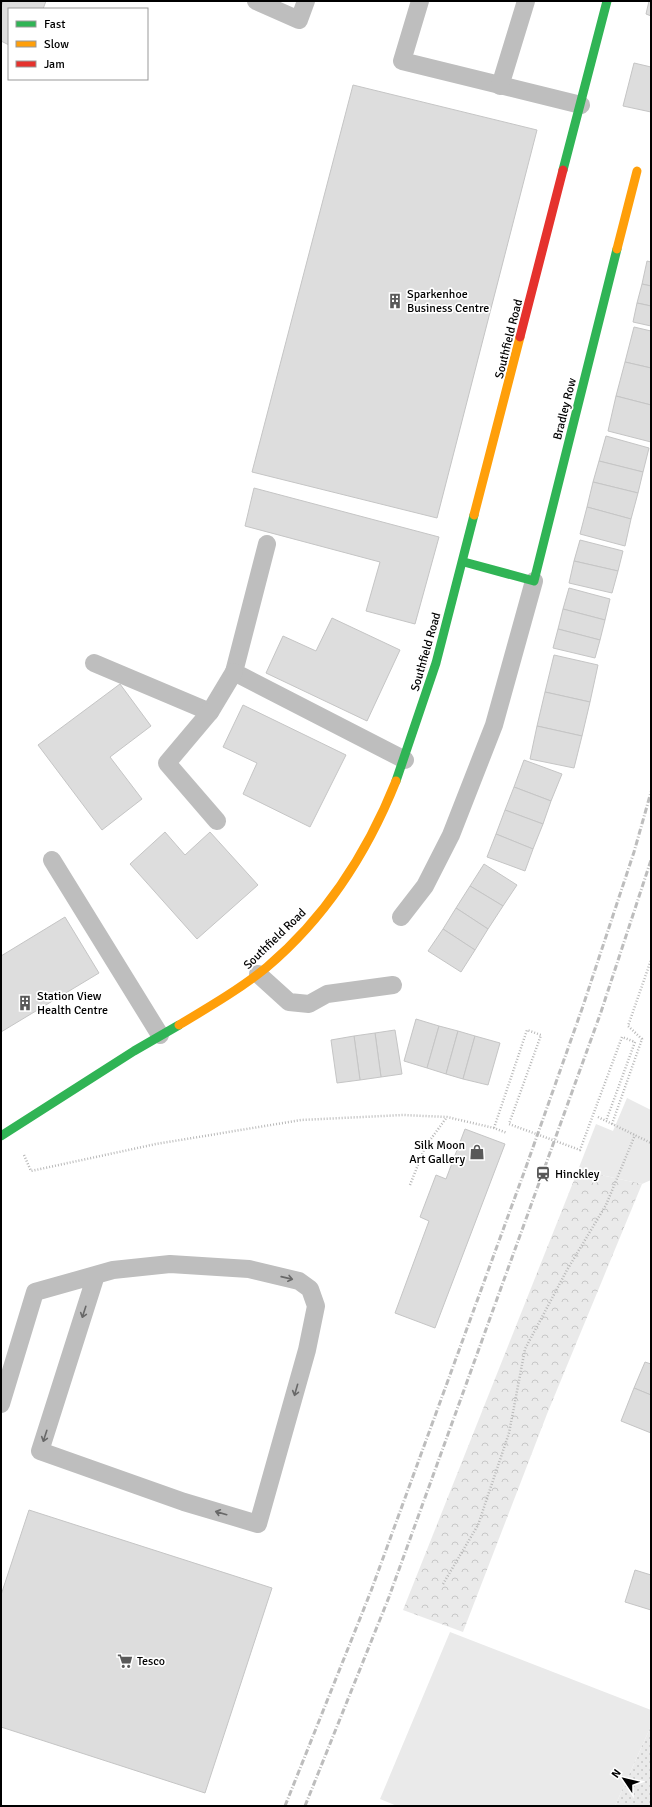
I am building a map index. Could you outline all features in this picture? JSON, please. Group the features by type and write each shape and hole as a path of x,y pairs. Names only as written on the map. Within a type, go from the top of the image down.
{"main road":[{"name":"Southfield Road","path":"1,1136 77,1086 160,1035 206,1009 258,974 303,932 348,875 376,825 405,760 436,663 464,562 608,1"},
{"name":"Bradley Row","path":"534,581 637,171"},
{"path":"464,562 534,581"}],"lane":[{"path":"256,1 299,20 306,1"},
{"path":"420,1 402,61 581,105"},
{"path":"500,86 526,1"},
{"path":"217,821 167,763 210,712 234,672 267,544"},
{"path":"401,917 425,886 451,835 494,725 534,581"},
{"path":"94,663 210,712"},
{"path":"234,672 405,760"},
{"path":"52,860 160,1035"},
{"path":"258,974 289,1002 309,1004 327,994 393,985"},
{"path":"1,1404 35,1292 113,1270 170,1264 249,1269 299,1281 310,1289 316,1306 307,1350 258,1524 184,1502 40,1452 96,1275"}],"path":[{"path":"612,1124 642,1039 628,1026 651,960"},
{"path":"494,1128 527,1030 541,1034 509,1124 580,1150 622,1037 635,1042 606,1121"},
{"path":"12,1130 31,1171 156,1144 301,1120 403,1115 447,1117 494,1128 507,1133"},
{"path":"410,1185 425,1147 447,1117"},
{"path":"598,1117 651,1143"},
{"path":"443,1584 478,1525 509,1433 525,1349 567,1270 606,1205 634,1135"}],"green space":[{"path":"627,1098 651,1110 651,1180 642,1184 578,1170 596,1124 613,1131"},
{"path":"578,1170 642,1184 547,1414 463,1632 403,1610"},
{"path":"450,1632 651,1710 651,1726 615,1806 397,1806 380,1799"},
{"path":"651,1726 651,1806 615,1806"}],"building":[{"path":"3,1 46,1 43,8 8,8 8,44 1,41 1,7"},
{"path":"649,1 651,1 651,16 646,14"},
{"path":"634,63 651,67 651,112 623,106"},
{"name":"Sparkenhoe Business Centre","path":"353,85 537,130 437,518 252,472"},
{"path":"647,261 651,262 651,286 642,284"},
{"path":"642,284 651,286 651,306 637,303"},
{"path":"637,303 651,306 651,326 633,322"},
{"path":"634,327 651,331 651,368 625,362"},
{"path":"625,362 651,368 651,405 616,396"},
{"path":"616,396 651,405 651,442 608,431"},
{"path":"606,436 649,448 643,472 599,461"},
{"path":"599,461 643,472 638,493 593,482"},
{"path":"593,482 638,493 631,519 587,507"},
{"path":"254,488 439,537 415,624 366,611 380,562 245,526"},
{"path":"587,507 631,519 625,546 580,534"},
{"path":"580,540 623,551 618,571 574,561"},
{"path":"574,561 618,571 612,593 569,583"},
{"path":"569,588 610,599 605,620 563,609"},
{"path":"563,609 605,620 600,640 558,629"},
{"path":"332,618 400,650 367,721 266,673 283,636 316,651"},
{"path":"558,629 600,640 595,658 553,648"},
{"path":"554,655 598,665 590,702 545,692"},
{"path":"120,684 151,726 110,757 142,799 102,830 38,745"},
{"path":"545,692 590,702 582,736 537,726"},
{"path":"243,705 346,755 310,827 243,794 257,763 223,747"},
{"path":"537,726 582,736 574,768 530,759"},
{"path":"524,760 562,774 551,801 514,787"},
{"path":"514,787 551,801 543,824 505,810"},
{"path":"505,810 543,824 533,849 496,834"},
{"path":"165,832 185,855 210,832 258,885 197,939 130,864"},
{"path":"496,834 533,849 525,871 487,857"},
{"path":"484,864 517,885 503,906 470,886"},
{"path":"470,886 503,906 488,929 456,908"},
{"path":"456,908 488,929 475,950 443,929"},
{"name":"Station View Health Centre","path":"65,917 99,973 1,1032 1,956"},
{"path":"443,929 475,950 461,972 428,951"},
{"path":"416,1019 439,1026 427,1068 404,1061"},
{"path":"439,1026 458,1031 446,1074 427,1068"},
{"path":"395,1030 402,1074 381,1077 375,1033"},
{"path":"458,1031 475,1036 463,1079 446,1074"},
{"path":"375,1033 381,1077 360,1080 354,1036"},
{"path":"354,1036 360,1080 337,1083 331,1040"},
{"path":"475,1036 500,1043 488,1085 463,1079"},
{"path":"465,1129 505,1144 435,1328 395,1313 429,1221 420,1217 436,1175 446,1179"},
{"path":"645,1362 651,1364 651,1395 634,1388"},
{"path":"634,1388 651,1395 651,1433 621,1421"},
{"name":"Tesco","path":"29,1510 272,1588 205,1793 1,1727 1,1595"},
{"path":"635,1570 651,1575 651,1610 625,1602"}],"railway":[{"path":"285,1806 371,1591 526,1167 583,1006 634,852 651,792"},
{"path":"305,1806 389,1597 601,1012 651,860"}],"traffic: fast":[{"path":"563,170 607,1"},
{"path":"464,562 534,581 617,249"},
{"path":"396,781 436,663 474,515"},
{"path":"1,1136 134,1051 179,1025"}],"traffic: slow":[{"path":"617,249 637,171"},
{"path":"474,515 520,337"},
{"path":"179,1025 224,998 257,975 288,948 308,927 343,882 372,833 396,781"}],"traffic: jam":[{"path":"520,337 563,170"}],"place":[{"name":"Sparkenhoe Business Centre","path":"395,301"},
{"name":"Station View Health Centre","path":"25,1003"},
{"name":"Silk Moon Art Gallery","path":"477,1152"},
{"name":"Hinckley","path":"543,1174"},
{"name":"Tesco","path":"125,1661"}]}
